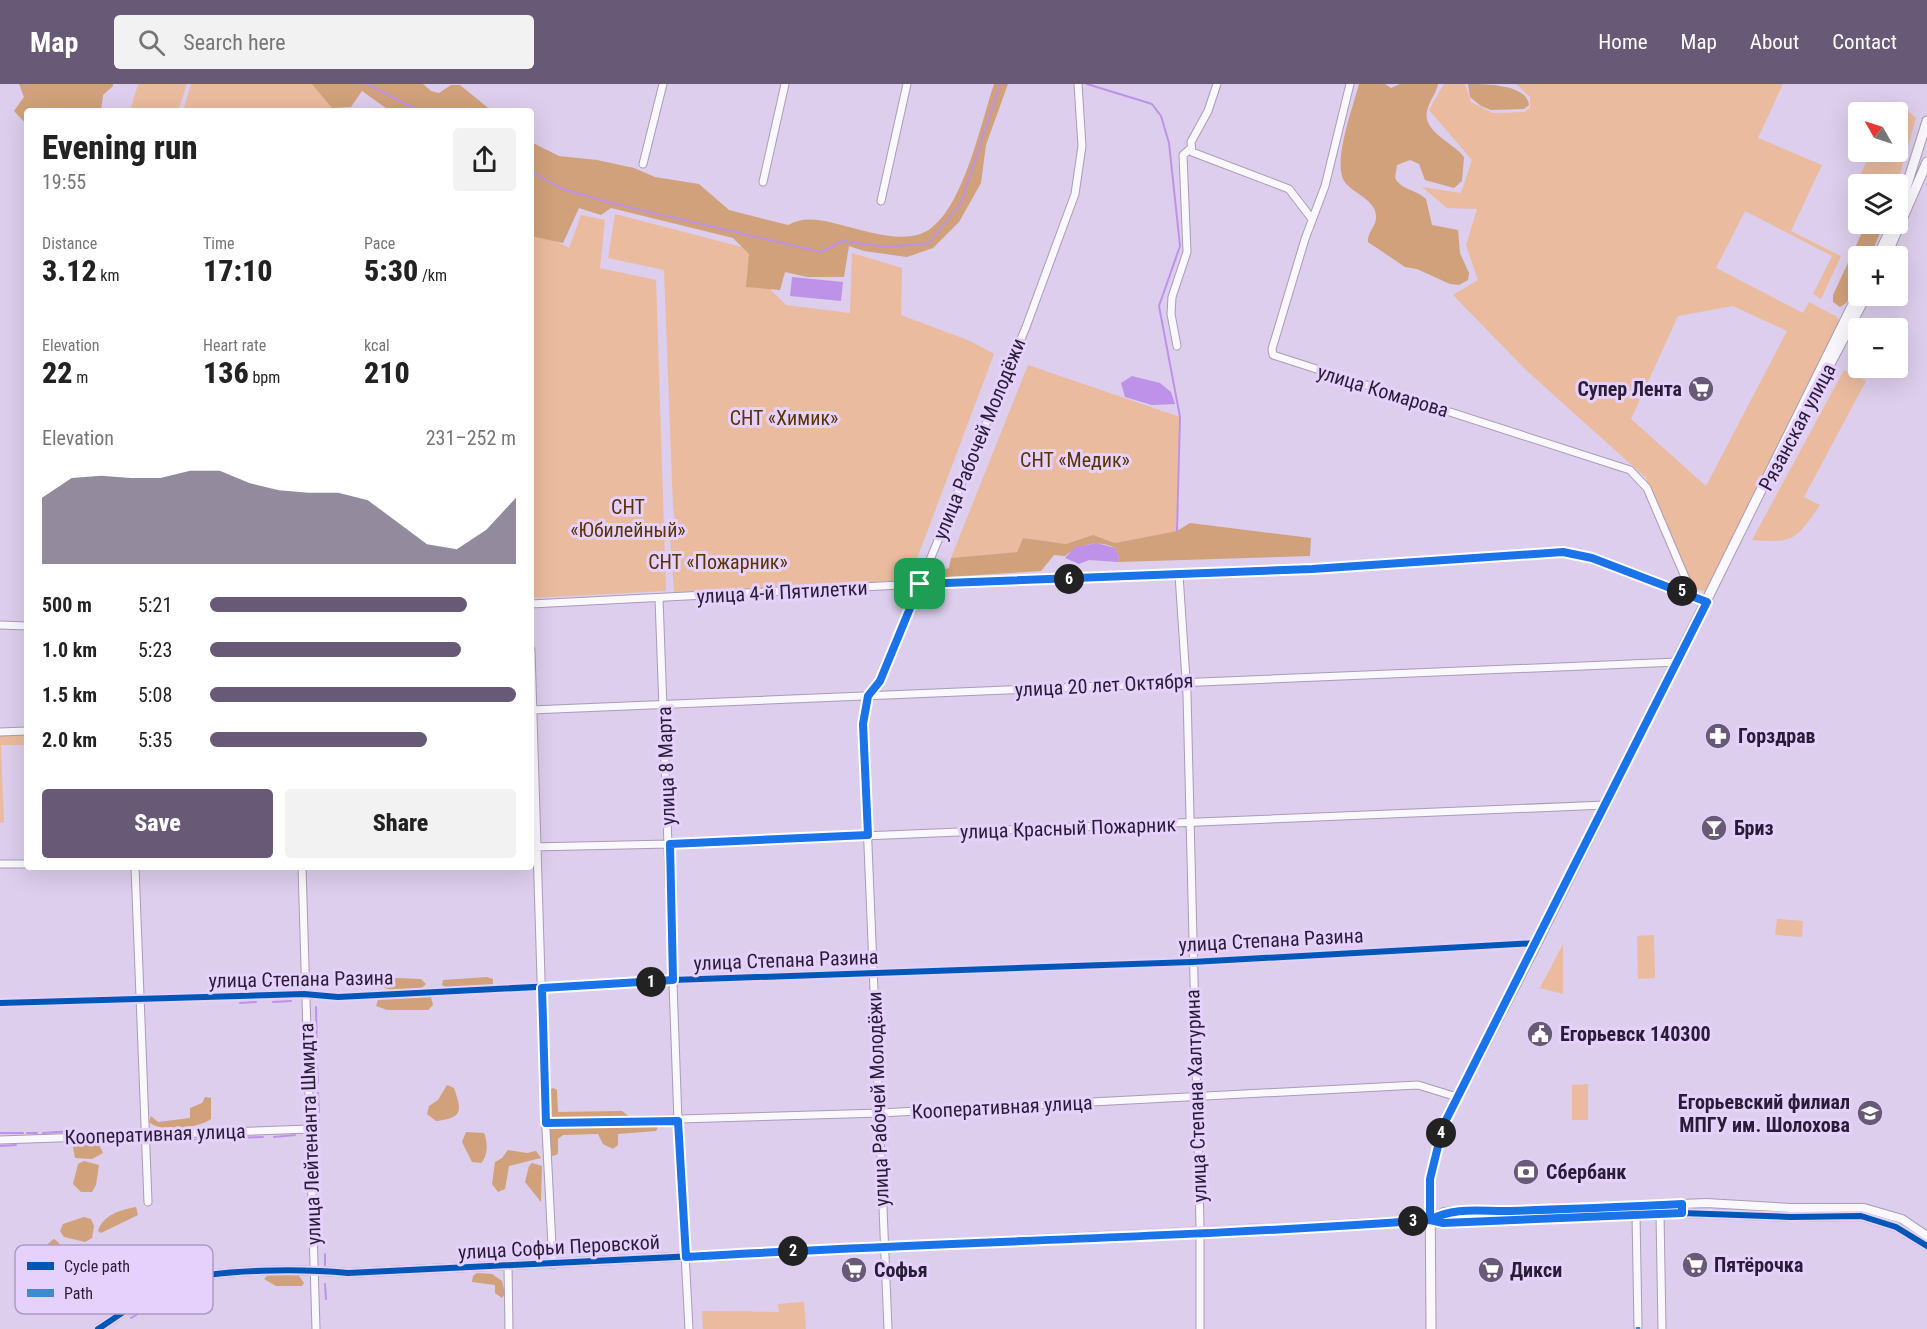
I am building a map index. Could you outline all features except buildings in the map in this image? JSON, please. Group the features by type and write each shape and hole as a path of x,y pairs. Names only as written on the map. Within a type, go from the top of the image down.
{"main road":[{"path":"1908,181 1927,121"},
{"path":"1890,246 1927,162"},
{"name":"Рязанская улица","path":"1431,1329 1430,1179 1443,1126 1537,943 1852,306"},
{"name":"Рязанская улица","path":"1728,557 1861,306"}],"street":[{"path":"643,164 663,84"},
{"path":"763,182 785,84"},
{"path":"881,201 907,84"},
{"name":"улица Рабочей Молодёжи","path":"888,1329 863,724 868,696 880,681 1026,327 1075,194 1082,146 1078,84"},
{"path":"1177,346 1171,314 1172,297 1187,252 1183,155 1190,148 1193,136 1208,111 1217,84"},
{"name":"улица Комарова","path":"1350,84 1325,186 1312,219 1272,349 1273,355 1630,470 1647,488 1688,584 1690,594"},
{"path":"1190,148 1195,155 1289,189 1312,219"},
{"name":"улица 4-й Пятилетки","path":"534,604 920,584 1430,563 1563,552 1592,558 1707,602"},
{"name":"улица Степана Халтурина","path":"1179,575 1186,681 1200,1329"},
{"name":"улица 8 Марта","path":"659,598 670,844 678,1121 689,1329"},
{"path":"0,626 24,626"},
{"name":"улица 20 лет Октября","path":"534,710 1677,662"},
{"path":"0,732 24,731"},
{"path":"534,801 553,1265"},
{"name":"улица Красный Пожарник","path":"535,847 670,844 1605,805"},
{"path":"0,864 24,864"},
{"path":"135,870 148,1202"},
{"name":"улица Лейтенанта Шмидта","path":"302,870 304,994 316,1329"},
{"name":"улица Степана Разина","path":"0,1003 304,994 338,997 673,980 1192,962 1537,943"},
{"name":"Кооперативная улица","path":"546,1123 678,1121 880,1113 1418,1085 1457,1097"},
{"name":"Кооперативная улица","path":"0,1140 310,1129"},
{"name":"улица Софьи Перовской","path":"213,1275 315,1270 348,1273 553,1265 884,1245 1199,1233 1430,1220 1443,1223 1660,1214 1682,1208 1861,1216 1896,1227 1927,1246"},
{"name":"улица Софьи Перовской","path":"1430,1220 1444,1212 1456,1211 1864,1208 1902,1219 1927,1236"},
{"path":"1636,1214 1638,1327"},
{"path":"1660,1214 1662,1329"},
{"path":"508,1266 509,1329"},
{"name":"улица Софьи Перовской","path":"98,1329 121,1314"}],"green space":[{"path":"138,84 187,84 179,108 131,108"},
{"path":"191,84 319,84 343,108 184,108"},
{"path":"1444,84 1465,84 1471,102 1493,113 1524,112 1530,108 1530,97 1516,84 1783,84 1758,138 1822,165 1791,231 1841,256 1821,299 1813,294 1832,256 1745,211 1716,268 1803,313 1809,302 1837,317 1841,325 1706,591 1694,589 1646,478 1526,370 1453,295 1478,280 1466,245 1477,209 1447,208 1422,187 1461,193 1472,160 1429,110","holes":["1733,306 1787,331 1706,486 1631,419 1678,316"]},
{"path":"1908,111 1916,118 1908,146"},
{"path":"1866,162 1903,162 1900,174 1861,174"},
{"name":"СНТ «Химик»","path":"615,214 757,251 769,288 786,305 850,313 852,253 902,268 901,315 970,341 994,354 909,580 674,592 670,536 677,535 673,507 664,270 608,258"},
{"name":"СНТ «Юбилейный»","path":"581,215 605,220 600,268 656,280 666,591 534,598 534,230 569,248"},
{"name":"СНТ «Медик»","path":"1028,365 1180,417 1177,531 1115,543 1093,535 1066,544 1023,538 1017,552 951,558"},
{"path":"1844,370 1848,372 1848,378 1860,378 1866,381 1804,497 1820,505 1806,525 1800,532 1786,539 1752,540"},
{"path":"24,735 24,745 1,745 4,822 0,823 0,736"},
{"path":"1777,919 1803,921 1802,937 1775,935"},
{"path":"1654,935 1655,978 1638,979 1637,936"},
{"path":"1563,944 1563,994 1540,988"},
{"path":"1588,1084 1588,1120 1572,1120 1572,1085"},
{"path":"804,1302 806,1329 703,1329 702,1311 779,1312 778,1304"}],"shaded area":[{"path":"19,84 113,84 103,95 101,108 24,108 24,122 14,111 24,97"},
{"path":"312,84 423,84 431,91 439,93 451,85 460,85 488,108 386,108 362,91 351,107 332,108"},
{"path":"994,84 1008,84 986,145 981,183 959,222 933,248 907,257 864,251 849,246 844,277 807,277 785,272 780,290 746,287 749,254 733,238 611,208 601,215 579,208 563,243 534,237 534,144 559,156 597,160 634,168 655,177 699,184 729,210 788,225 802,220 816,220 900,237 921,234 942,217 953,202 962,183"},
{"path":"1359,84 1385,84 1391,88 1400,84 1438,84 1428,107 1427,118 1434,131 1464,157 1462,181 1454,188 1425,180 1419,164 1410,160 1397,165 1395,178 1401,185 1426,199 1432,225 1458,230 1460,253 1469,273 1468,280 1459,285 1450,284 1417,269 1405,267 1368,242 1376,220 1375,210 1367,200 1346,184 1341,170 1345,132"},
{"path":"1468,84 1494,85 1513,89 1527,98 1529,105 1524,109 1491,110 1481,106 1470,97"},
{"path":"1861,234 1880,234 1874,246 1856,246"},
{"path":"1848,263 1848,300 1840,307 1833,302 1833,295"},
{"path":"792,277 843,282 841,301 790,296"},
{"path":"1132,376 1160,383 1171,392 1175,404 1152,405 1125,397 1121,383"},
{"path":"1190,523 1311,538 1310,556 1118,562 1119,557 1115,548 1095,543 1076,548 1065,556 1054,555 1041,571 932,578 932,573 949,568 951,558 1017,552 1023,538 1066,544 1093,535 1115,543 1177,531"},
{"path":"1097,543 1115,548 1119,557 1118,562 1089,560 1079,564 1065,558 1075,547"},
{"path":"487,977 493,979 493,985 460,990 442,985 443,980"},
{"path":"421,979 426,984 411,991 391,990 381,986 382,980"},
{"path":"405,995 431,997 433,1005 428,1010 387,1010 376,1006 378,1000"},
{"path":"447,1085 454,1088 458,1112 451,1118 436,1121 427,1114 429,1106 438,1100"},
{"path":"553,1088 557,1090 558,1112 622,1111 634,1120 658,1127 656,1131 618,1134 618,1145 613,1149 603,1144 598,1134 563,1135 558,1139 558,1154 553,1156 549,1153 547,1131 551,1121 546,1093"},
{"path":"205,1097 211,1098 211,1119 205,1122 189,1127 170,1128 149,1122 151,1116 158,1122 190,1118 190,1108 202,1103"},
{"path":"466,1132 484,1133 487,1149 481,1163 472,1162 462,1142"},
{"path":"78,1143 99,1145 103,1153 92,1159 75,1158 73,1147"},
{"path":"508,1150 527,1153 536,1151 541,1158 509,1166 505,1189 498,1192 492,1184 495,1162 502,1158"},
{"path":"84,1161 99,1165 96,1185 92,1192 81,1192 73,1184 78,1164"},
{"path":"532,1163 542,1166 541,1202 525,1182"},
{"path":"136,1207 138,1215 101,1233 98,1231 100,1225 108,1217"},
{"path":"84,1217 91,1219 94,1226 92,1238 85,1242 64,1237 60,1231 63,1224"},
{"path":"54,1239 59,1245 47,1245"},
{"path":"297,1273 304,1283 302,1286 276,1286 264,1279 269,1274"},
{"path":"477,1273 492,1274 502,1281 505,1294 502,1298 495,1293 495,1285 472,1282 473,1276"}],"waterway":[{"path":"367,84 414,108"},
{"path":"534,173 562,189 611,203 821,252 842,241 887,247 929,243 961,203 1000,84"},
{"path":"1087,84 1152,104 1161,116 1169,143 1180,246 1159,306 1180,417 1177,531"},
{"path":"273,1002 291,1001"},
{"path":"240,1003 256,1002"},
{"path":"316,1007 317,1054"},
{"path":"317,1066 318,1083"},
{"path":"318,1093 319,1112"},
{"path":"43,1133 72,1131"},
{"path":"0,1133 23,1133"},
{"path":"27,1133 37,1133"},
{"path":"274,1137 295,1135"},
{"path":"225,1138 263,1137"},
{"path":"184,1140 215,1139"},
{"path":"157,1142 175,1141"},
{"path":"0,1146 16,1145"},
{"path":"325,1254 325,1265"},
{"path":"325,1284 326,1299"},
{"path":"131,1318 138,1314"}],"cycle path":[{"path":"0,1003 304,994 338,997 673,980 1192,962 1537,943"},
{"path":"213,1274 261,1271 348,1273 1430,1220 1443,1223 1682,1213 1791,1217 1861,1216 1896,1227 1927,1246"},
{"path":"98,1329 120,1314"}],"place":[{"name":"Супер Лента","path":"1701,389"},
{"name":"Горздрав","path":"1718,736"},
{"name":"Бриз","path":"1714,828"},
{"name":"Егорьевск 140300","path":"1540,1034"},
{"name":"Егорьевский филиал МПГУ им. Шолохова","path":"1870,1113"},
{"name":"Сбербанк","path":"1526,1172"},
{"name":"Пятёрочка","path":"1695,1265"},
{"name":"Софья","path":"854,1270"},
{"name":"Дикси","path":"1491,1270"}],"route":[{"path":"920,584 880,681 868,696 863,724 868,835 670,844 673,980 542,988 546,1123 678,1121 686,1257 884,1245 1199,1233 1430,1220 1443,1223 1682,1213 1682,1204 1492,1212 1456,1211 1444,1212 1430,1220 1430,1179 1443,1126 1707,602 1592,558 1563,552 1430,563 1312,569 920,584"}],"park label":[{"name":"СНТ «Пожарник»","path":"718,562"}]}
